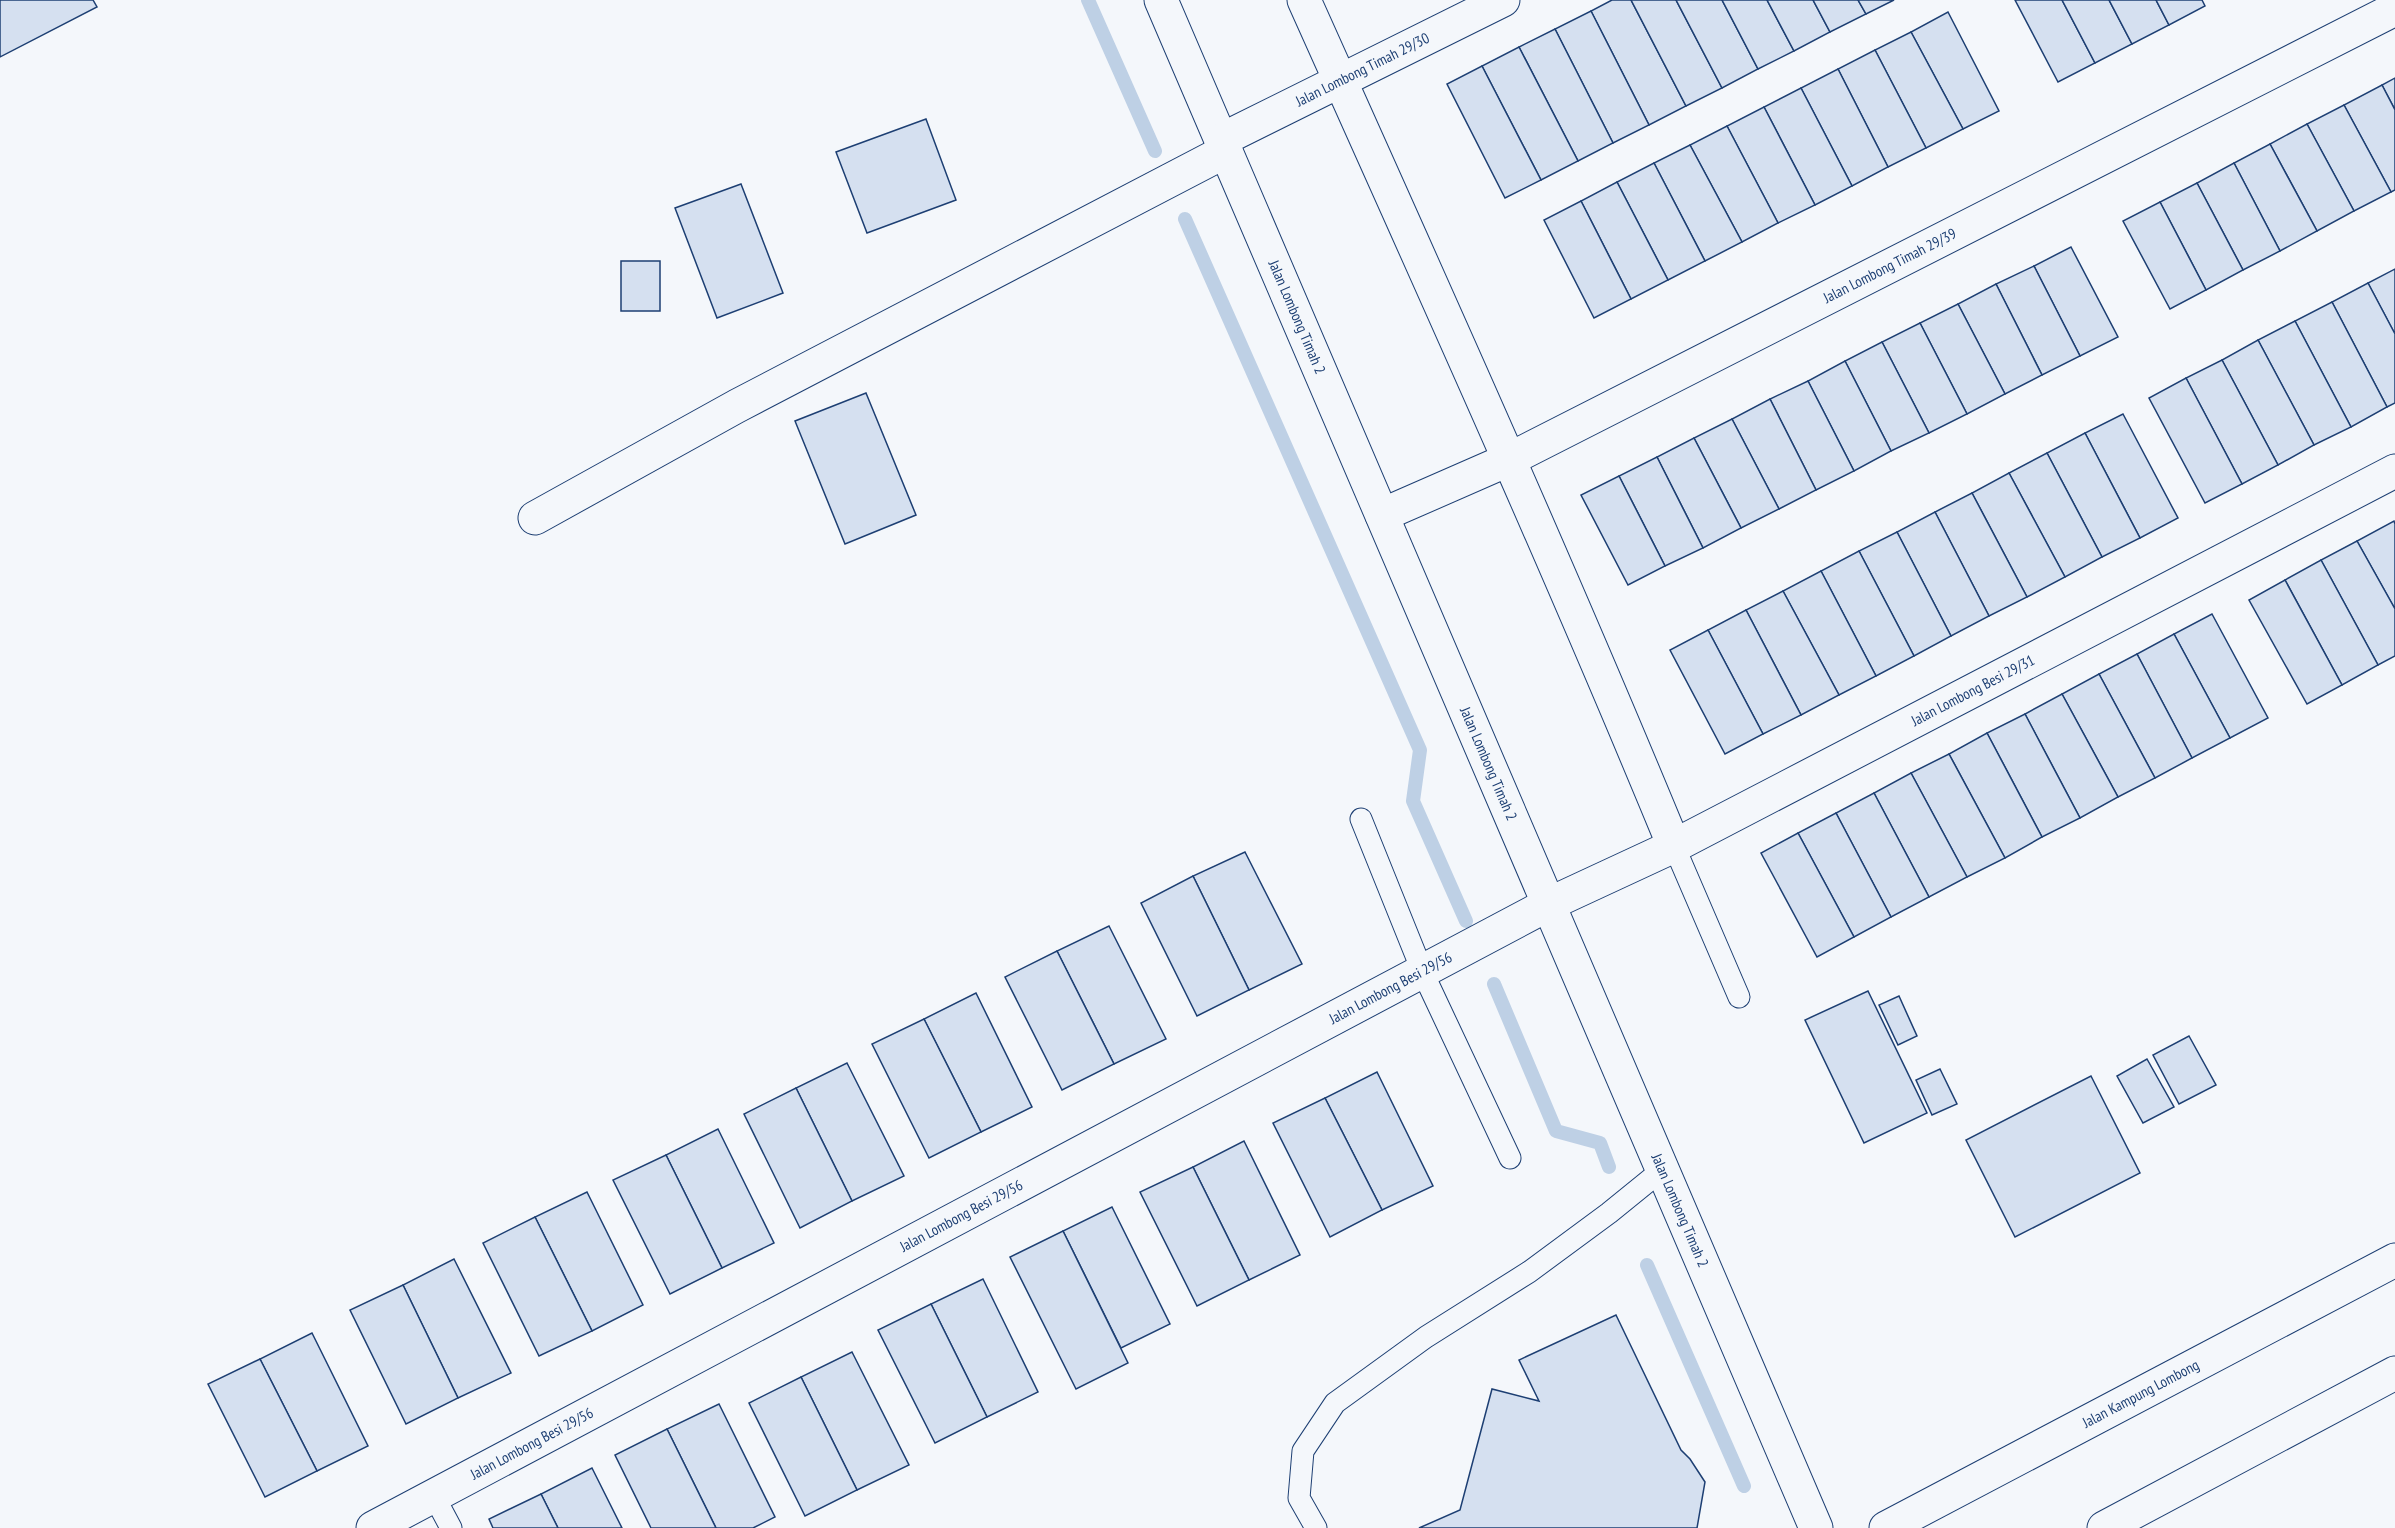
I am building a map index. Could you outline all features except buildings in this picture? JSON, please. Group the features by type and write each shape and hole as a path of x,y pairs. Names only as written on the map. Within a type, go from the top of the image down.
{"street":[{"name":"Jalan Lombong Timah 2","path":"1161,0 1816,1528"},
{"path":"1304,0 1510,459 1674,846"},
{"name":"Jalan Lombong Timah 29/30","path":"535,518 737,405 1341,82 1503,0"},
{"name":"Jalan Lombong Timah 29/39","path":"1382,515 1510,459 2395,9"},
{"name":"Jalan Lombong Besi 29/31","path":"1549,904 1674,846 2395,471"},
{"name":"Jalan Lombong Besi 29/56","path":"373,1528 1423,973 1549,904"},
{"name":"Jalan Kampung Lombong","path":"1886,1528 2395,1260"},
{"path":"2104,1528 2395,1373"}],"lane":[{"path":"1361,819 1423,973 1510,1158"},
{"path":"1674,846 1740,997"},
{"path":"1316,1528 1299,1498 1303,1451 1335,1403 1426,1337 1528,1272 1609,1213 1662,1170"},
{"path":"434,1496 450,1528"}],"waterway":[{"path":"1088,0 1155,151"},
{"path":"1185,219 1420,750 1413,801 1466,921"},
{"path":"1494,984 1556,1131 1600,1143 1609,1167"},
{"path":"1647,1265 1744,1486"}]}
